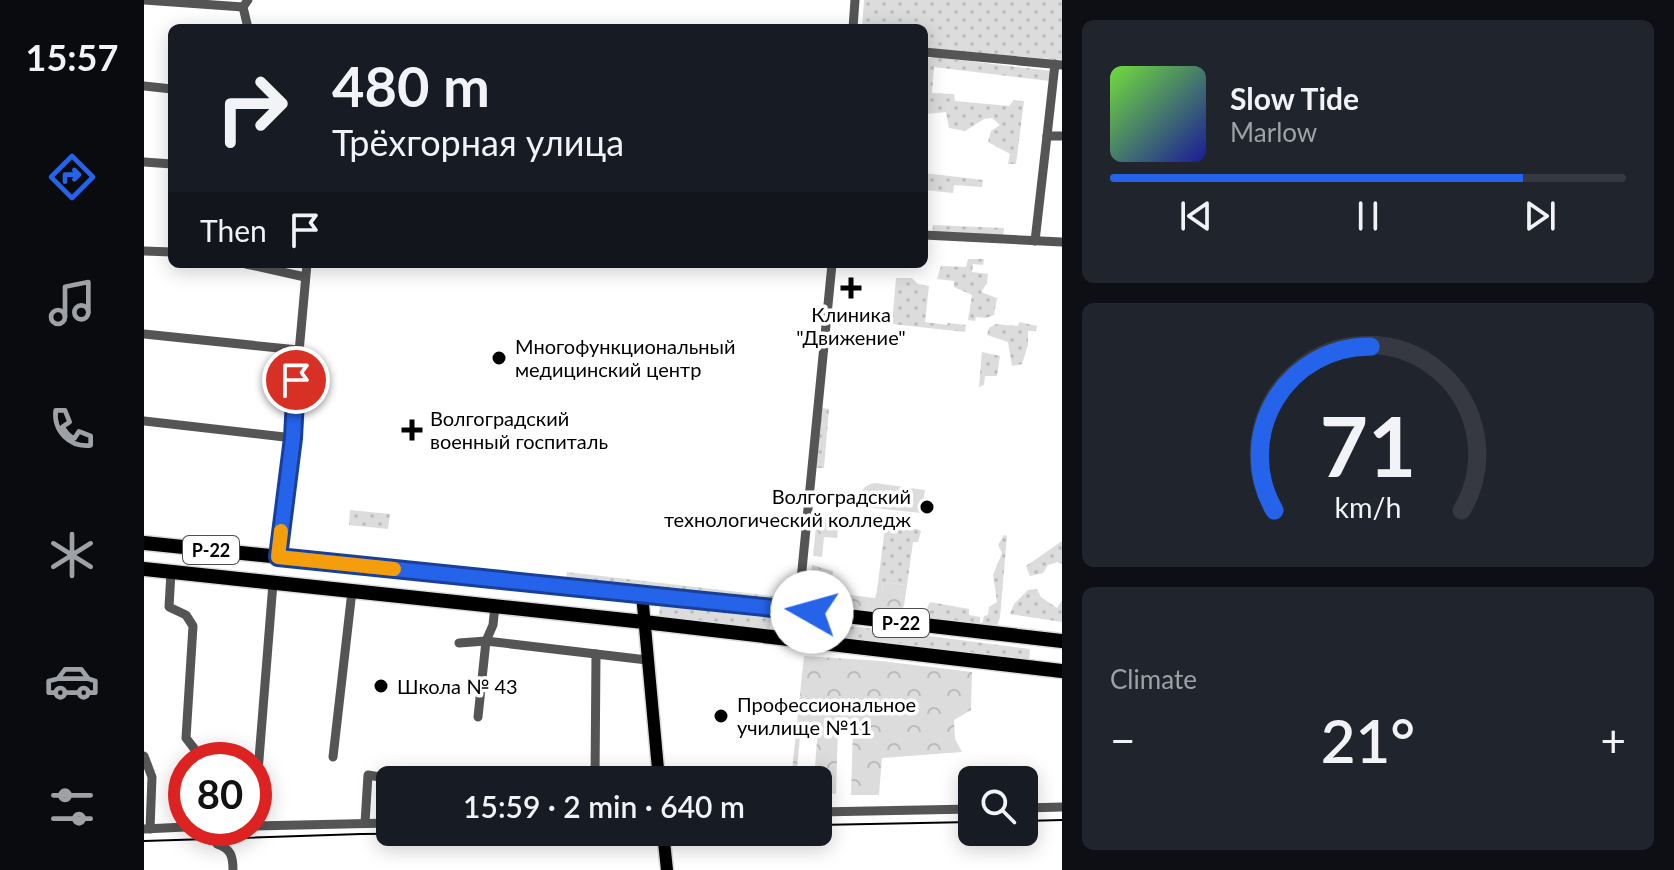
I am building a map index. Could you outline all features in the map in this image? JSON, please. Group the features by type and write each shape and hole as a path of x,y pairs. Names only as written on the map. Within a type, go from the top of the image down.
{"highway":[{"name":"Р-22","path":"144,543 1062,641"},
{"name":"Р-22","path":"144,569 644,622 1062,671"},
{"path":"1039,669 1043,639"}],"main road":[{"path":"642,594 658,766"},
{"path":"664,846 667,870"}],"street":[{"path":"144,0 245,4 248,24"},
{"path":"853,24 855,0"},
{"path":"928,52 1059,64 1035,241"},
{"path":"144,86 168,89"},
{"path":"1047,136 1062,136"},
{"path":"144,162 168,164"},
{"path":"928,235 1062,242"},
{"path":"144,251 168,252"},
{"path":"264,268 305,277"},
{"path":"278,557 293,438 306,268"},
{"path":"795,641 832,268"},
{"path":"144,334 298,350"},
{"path":"144,421 293,438"},
{"path":"171,572 169,607 186,615 193,626 186,738 189,742"},
{"path":"260,742 273,583"},
{"path":"333,757 352,591"},
{"path":"478,717 486,641 493,625 495,606"},
{"path":"459,643 486,641 647,660"},
{"path":"595,766 596,654"},
{"path":"144,756 152,777 147,829 168,828"},
{"path":"365,823 368,775 376,776"},
{"path":"1038,808 1062,807"},
{"path":"832,812 958,809"},
{"path":"272,824 376,823"},
{"path":"223,846 233,857 233,870"}],"green space":[{"path":"864,0 1062,0 1062,60 928,48 928,24 862,24"},
{"path":"928,58 1052,71 1050,81 934,67 932,93 954,94 955,101 1009,106 1014,100 1024,101 1016,164 1008,164 1010,154 988,142 991,131 1000,125 992,118 984,119 965,131 949,128 946,112 928,114"},
{"path":"928,173 983,180 982,187 954,185 953,193 928,190"},
{"path":"933,225 1004,228 1003,237 932,234"},
{"path":"968,259 984,259 983,265 973,264 972,272 988,274 981,292 997,298 994,315 976,317 975,321 968,320 972,295 954,287 954,281 937,279 941,266 966,267"},
{"path":"896,278 912,278 918,284 929,286 925,322 966,325 965,332 892,324"},
{"path":"1019,322 1037,326 1036,331 1028,331 1028,345 1022,364 1012,366 1008,342 987,335 989,328 996,324 1018,326"},
{"path":"982,352 1000,356 997,376 985,376 984,385 979,387"},
{"path":"821,408 829,409 824,468 816,468"},
{"path":"875,483 925,490 921,513 865,507 862,492 866,486"},
{"path":"350,510 390,514 388,529 349,525"},
{"path":"817,517 839,519 837,538 824,537 822,557 813,556"},
{"path":"885,527 921,531 918,542 913,542 907,585 883,582 882,591 877,591"},
{"path":"1004,535 1007,536 1000,617 997,626 982,624 989,607 997,602 993,575 1002,553 998,545"},
{"path":"1062,541 1062,564 1048,565 1043,573 1030,576 1026,566"},
{"path":"812,565 833,571 831,598 815,596 817,584 811,577"},
{"path":"567,572 781,597 781,604 566,581"},
{"path":"883,582 907,585 904,606 897,617 847,610 849,595 875,598 877,591 882,591"},
{"path":"1037,589 1041,597 1057,608 1062,600 1062,622 1010,614 1014,604 1028,590"},
{"path":"930,602 969,609 969,615 980,617 980,625 907,617 911,608 926,610"},
{"path":"660,606 771,616 770,629 659,618"},
{"path":"813,621 1030,649 1029,661 812,634"},
{"path":"804,656 972,672 971,710 954,720 955,739 962,752 882,758 879,795 851,795 853,728 838,727 836,794 832,794 832,766 815,766 818,727 801,726 797,766 792,766"}],"tram line":[{"path":"1038,821 1062,820"},
{"path":"832,825 958,822"},
{"path":"144,841 376,834"}],"slow traffic":[{"path":"281,531 278,557 394,569"}],"place":[{"name":"Клиника \"Движение\"","path":"851,288"},
{"name":"Многофункциональный медицинский центр","path":"499,358"},
{"name":"Волгоградский военный госпиталь","path":"412,430"},
{"name":"Волгоградский технологический колледж","path":"927,507"},
{"name":"Школа № 43","path":"381,686"},
{"name":"Профессиональное училище №11","path":"721,716"}],"route":[{"path":"296,380 293,438 278,557 812,612"}]}
